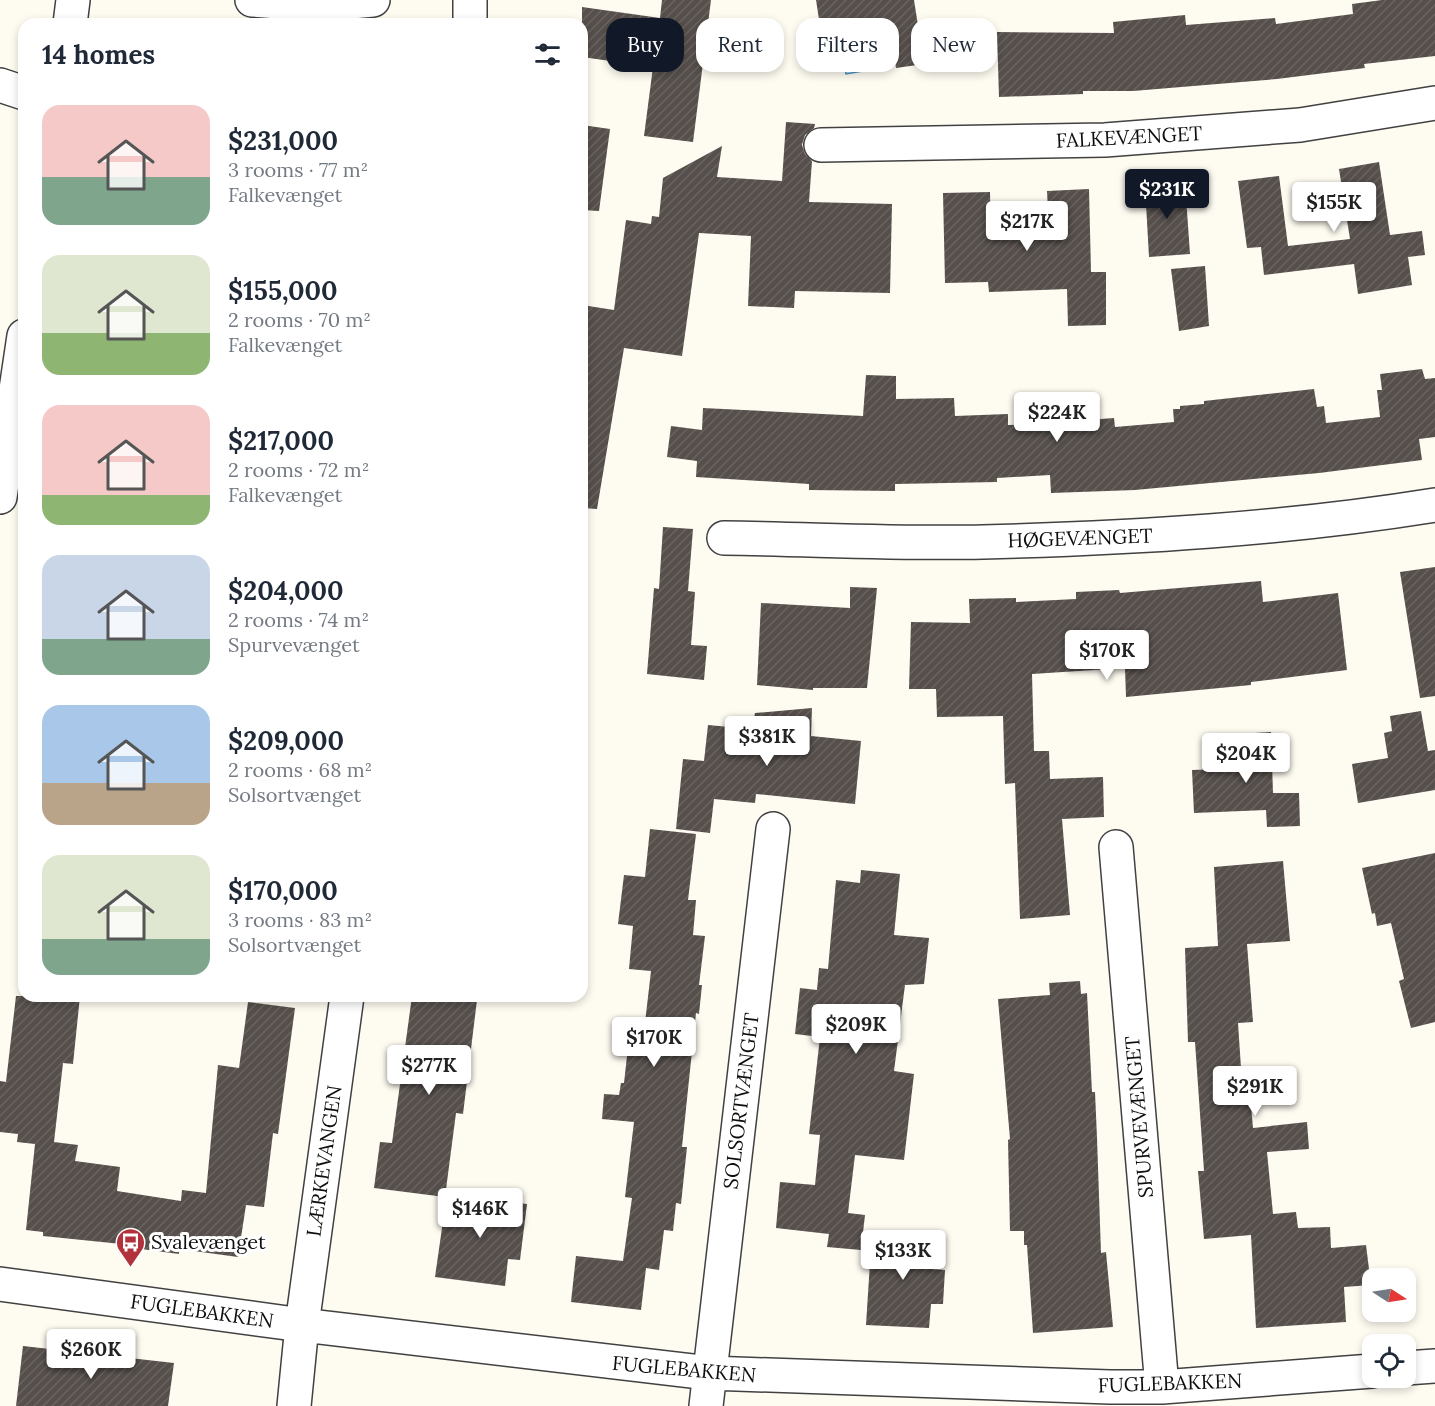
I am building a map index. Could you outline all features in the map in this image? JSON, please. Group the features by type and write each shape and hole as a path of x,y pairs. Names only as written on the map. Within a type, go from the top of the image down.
{"street":[{"path":"71,18 74,0"},
{"path":"252,0 318,5 373,0"},
{"path":"470,0 470,18"},
{"path":"0,85 18,91"},
{"name":"FALKEVÆNGET","path":"820,145 1105,141 1300,125 1435,103"},
{"path":"0,497 18,376"},
{"name":"HØGEVÆNGET","path":"724,538 981,542 1197,533 1381,514 1435,505"},
{"name":"SOLSORTVÆNGET","path":"706,1406 773,830"},
{"name":"SPURVEVÆNGET","path":"1116,847 1161,1387"},
{"name":"LÆRKEVANGEN","path":"302,1325 346,1002"},
{"name":"FUGLEBAKKEN","path":"0,1284 302,1325 709,1373 1109,1396 1161,1387 1362,1372"},
{"path":"294,1406 302,1325"},
{"path":"1416,1367 1435,1366"}],"building":[{"path":"662,0 711,0 709,18 696,18 696,72 702,72 693,142 644,136 652,72 684,72 684,18 660,18"},
{"path":"816,0 914,0 917,18 911,18 911,66 899,68 899,18 819,18"},
{"path":"1382,0 1435,0 1435,56 1364,64 1365,68 1277,79 1133,91 1083,91 1083,94 999,97 997,32 1114,33 1113,22 1185,15 1186,25 1275,18 1276,24 1353,14 1352,4"},
{"path":"582,7 660,18 606,18 606,60 588,58 588,18 582,18"},
{"path":"786,122 815,124 814,128 805,135 802,145 805,154 812,161 809,202 892,204 890,293 795,291 794,308 748,306 751,236 699,233 682,356 624,348 597,509 588,508 588,306 614,310 626,220 651,224 652,216 659,217 663,178 722,146 717,177 782,181"},
{"path":"588,126 610,129 599,211 588,210"},
{"path":"1379,162 1390,235 1422,231 1425,255 1408,257 1412,285 1358,294 1354,264 1264,275 1261,247 1247,248 1238,181 1279,176 1288,246 1350,239 1339,169"},
{"path":"1185,183 1190,254 1149,257 1145,186"},
{"path":"1089,189 1091,272 1106,272 1106,325 1068,326 1067,289 989,292 988,282 945,283 943,193 990,192 991,234 1049,231 1047,191"},
{"path":"1205,266 1209,326 1179,331 1171,269"},
{"path":"1422,369 1425,379 1435,378 1435,437 1419,439 1422,460 1319,473 1135,490 1051,493 1050,475 997,478 997,482 895,484 895,491 809,490 809,484 696,477 697,461 667,457 671,426 702,430 703,408 863,416 866,375 896,376 896,399 954,398 955,416 1008,414 1008,425 1087,423 1087,420 1114,418 1115,427 1174,422 1173,409 1180,409 1180,406 1204,404 1204,401 1314,389 1317,407 1324,406 1326,423 1380,417 1377,390 1382,390 1380,374"},
{"path":"663,527 693,529 688,591 695,592 691,645 707,646 704,680 647,674 654,588 659,589"},
{"path":"1435,567 1435,696 1420,698 1400,572"},
{"path":"1261,581 1263,602 1338,593 1347,670 1251,682 1251,685 1126,697 1125,668 1032,674 1034,751 1049,751 1050,779 1103,777 1104,817 1062,819 1070,915 1020,919 1015,783 1005,784 1003,716 937,717 936,689 909,689 911,622 970,623 969,599 1016,598 1016,602 1076,599 1076,592 1119,590 1120,593"},
{"path":"850,587 877,588 867,688 813,688 813,690 757,685 761,603 850,608"},
{"path":"812,708 811,736 861,741 855,804 756,794 755,803 714,799 710,833 676,829 683,759 704,761 708,725 752,729 755,713"},
{"path":"1421,711 1428,751 1435,750 1435,790 1358,803 1352,764 1388,758 1384,733 1392,731 1390,716"},
{"path":"1271,732 1273,793 1299,793 1300,826 1267,827 1266,810 1194,813 1192,770 1222,769 1221,747 1239,746 1238,734"},
{"path":"650,829 696,834 688,900 696,900 693,935 705,936 699,985 702,985 699,1014 696,1013 682,1147 687,1147 681,1204 676,1203 673,1231 664,1230 659,1270 646,1268 641,1310 571,1302 576,1256 623,1261 632,1198 625,1197 634,1122 602,1119 604,1094 619,1095 621,1083 624,1083 629,1038 643,1040 651,971 629,969 633,926 618,924 624,875 645,877"},
{"path":"1435,853 1435,1022 1411,1028 1399,981 1404,979 1391,923 1377,926 1375,913 1372,914 1362,868"},
{"path":"1283,861 1290,941 1247,944 1253,1022 1238,1023 1242,1083 1249,1083 1253,1128 1307,1122 1309,1149 1267,1152 1273,1214 1296,1212 1298,1228 1330,1227 1331,1248 1366,1245 1369,1268 1362,1268 1362,1286 1344,1287 1346,1322 1256,1328 1251,1235 1204,1239 1198,1171 1204,1171 1195,1042 1188,1042 1185,948 1218,946 1214,867"},
{"path":"861,870 900,874 894,935 929,938 924,984 905,985 894,1071 914,1074 904,1160 855,1155 848,1213 865,1215 861,1250 827,1247 829,1234 776,1228 780,1182 815,1185 820,1135 809,1134 820,1037 795,1034 800,988 817,990 819,968 828,969 836,880 860,883"},
{"path":"1080,981 1081,994 1087,993 1092,1092 1095,1092 1101,1253 1106,1252 1113,1327 1033,1333 1024,1231 1010,1231 1008,1140 1010,1139 998,999 1050,995 1049,983"},
{"path":"16,996 18,996 18,1002 79,1002 73,1064 63,1063 54,1142 78,1145 75,1161 120,1167 117,1191 181,1201 182,1190 206,1193 218,1065 239,1068 248,1002 295,1008 278,1134 273,1133 264,1207 246,1205 238,1257 179,1249 179,1254 141,1249 141,1246 43,1236 43,1232 26,1230 35,1144 17,1142 18,1134 0,1132 0,1081 6,1082"},
{"path":"411,1002 477,1002 463,1114 456,1113 445,1197 374,1188 380,1142 392,1143"},
{"path":"447,1193 527,1204 520,1260 508,1259 505,1286 435,1277"},
{"path":"872,1231 932,1235 931,1269 945,1270 943,1304 931,1304 929,1328 866,1325"},
{"path":"23,1346 174,1363 168,1406 16,1406"}],"place":[{"name":"Svalevænget","path":"130,1268"}]}
